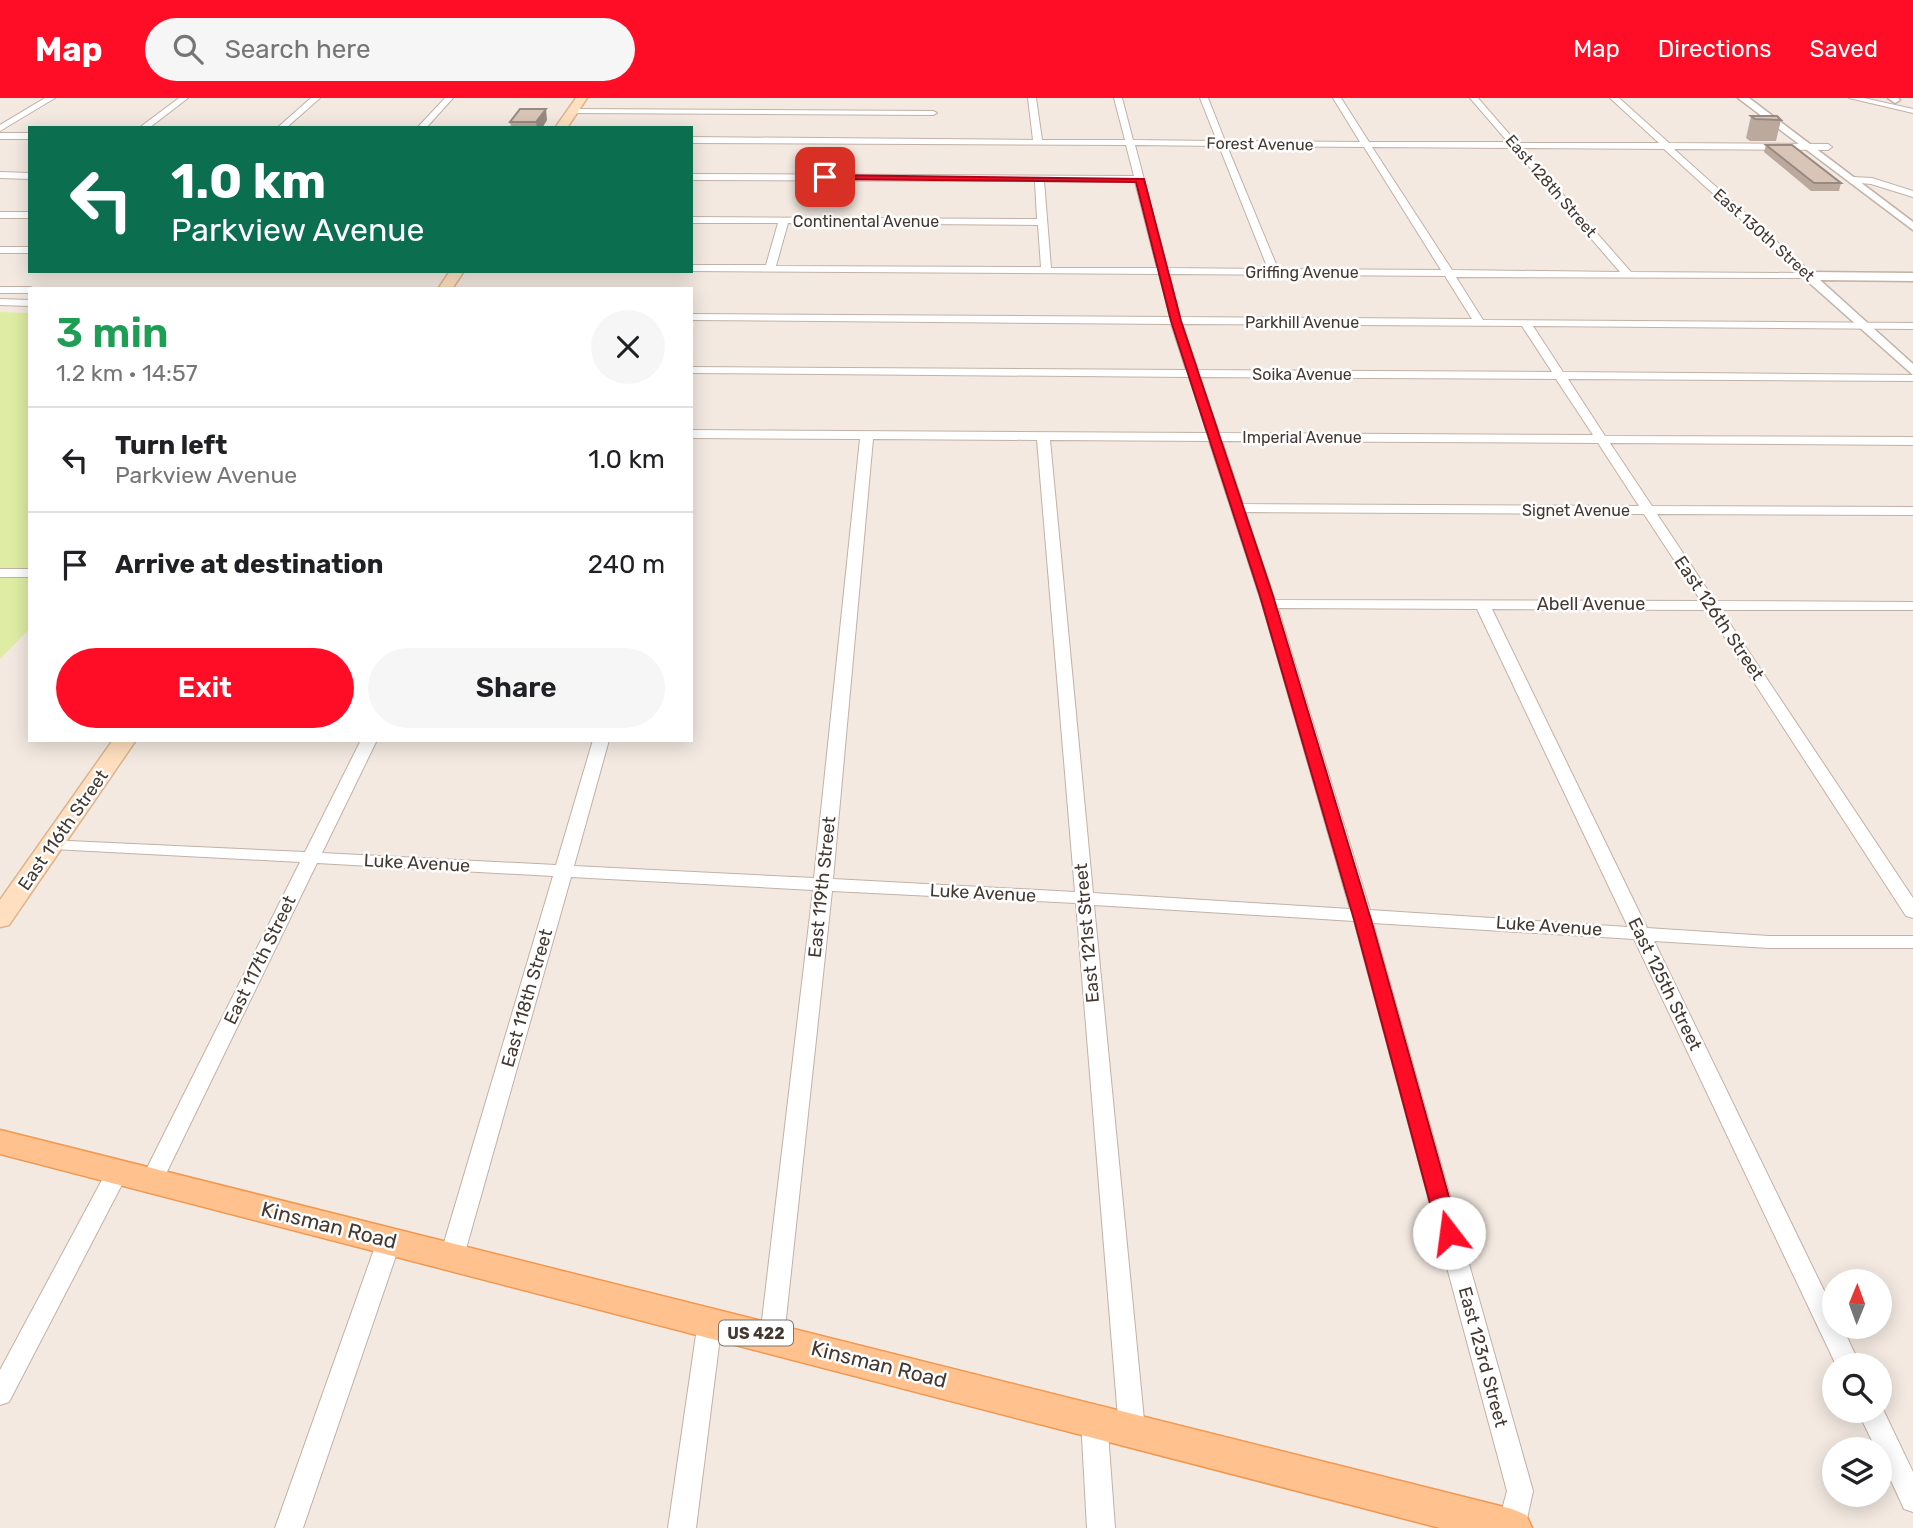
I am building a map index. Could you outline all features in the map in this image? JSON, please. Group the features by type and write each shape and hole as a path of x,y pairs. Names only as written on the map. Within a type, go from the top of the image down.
{"main road":[{"path":"562,126 582,98"},
{"name":"East 116th Street","path":"0,919 124,742"},
{"name":"Kinsman Road","path":"0,1142 1094,1419 1511,1528"}],"street":[{"path":"0,129 51,98"},
{"path":"146,126 184,98"},
{"path":"283,126 316,98"},
{"path":"423,126 449,98"},
{"path":"669,111 676,98"},
{"path":"758,112 763,98"},
{"path":"847,113 850,98"},
{"path":"1032,98 1038,142"},
{"name":"East 123rd Street","path":"1118,98 1176,321 1269,604 1361,915 1520,1491 1511,1528"},
{"path":"1204,98 1273,272"},
{"path":"1337,98 1480,323"},
{"name":"East 128th Street","path":"1474,98 1628,275"},
{"name":"East 130th Street","path":"1614,98 1913,371"},
{"path":"1743,98 1913,227"},
{"path":"1763,98 1839,156"},
{"path":"1853,98 1913,111"},
{"path":"1884,98 1913,104"},
{"path":"573,111 847,113 934,109 930,142"},
{"path":"0,136 28,136"},
{"name":"Forest Avenue","path":"693,140 1828,147"},
{"path":"1850,164 1913,211"},
{"path":"0,175 28,176"},
{"path":"693,177 1140,179"},
{"path":"1039,179 1046,270"},
{"path":"1852,180 1872,181 1913,195"},
{"path":"1896,198 1913,195"},
{"path":"0,215 28,215"},
{"name":"Continental Avenue","path":"693,220 1042,222"},
{"path":"770,268 784,220"},
{"path":"0,250 28,250"},
{"name":"Griffing Avenue","path":"693,268 1913,277"},
{"path":"0,290 28,290"},
{"path":"0,302 28,303"},
{"name":"Parkhill Avenue","path":"693,317 1913,326"},
{"name":"East 126th Street","path":"1525,323 1913,912"},
{"name":"Soika Avenue","path":"693,370 1913,378"},
{"name":"Imperial Avenue","path":"693,434 1913,441"},
{"name":"East 119th Street","path":"772,1337 823,885 867,435"},
{"name":"East 121st Street","path":"1043,435 1132,1430"},
{"name":"Signet Avenue","path":"1239,508 1913,511"},
{"path":"0,573 28,573"},
{"name":"Abell Avenue","path":"1269,604 1913,606"},
{"name":"East 125th Street","path":"1482,604 1842,1353"},
{"name":"East 117th Street","path":"0,1394 135,1175 312,856 368,742"},
{"name":"East 118th Street","path":"452,1256 600,742"},
{"name":"Luke Avenue","path":"53,844 1084,898 1769,942 1913,942"},
{"path":"289,1528 389,1241"},
{"path":"682,1528 710,1321"},
{"path":"1094,1419 1101,1528"},
{"path":"1876,1423 1913,1500"}],"green space":[{"path":"0,312 28,313 28,630 0,659"}],"building":[{"path":"520,109 546,109 536,122 510,122"},
{"path":"1751,116 1777,116 1781,120 1755,119"},
{"path":"1766,145 1792,145 1841,183 1814,183"}],"route":[{"path":"825,177 1140,179 1176,321 1267,596 1364,923 1449,1233"}]}
